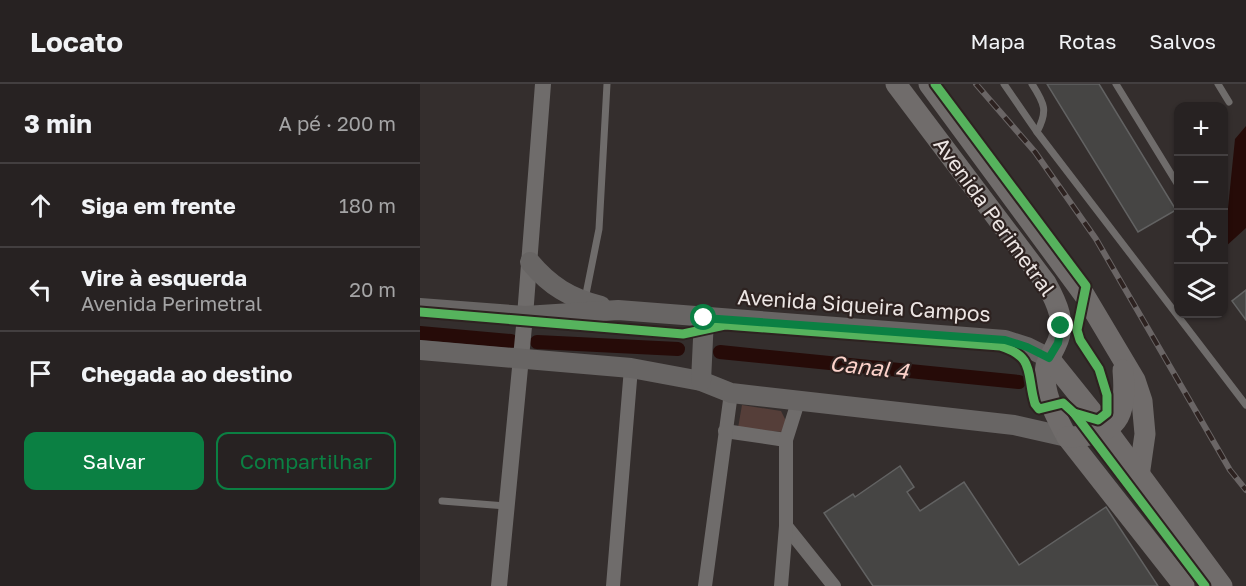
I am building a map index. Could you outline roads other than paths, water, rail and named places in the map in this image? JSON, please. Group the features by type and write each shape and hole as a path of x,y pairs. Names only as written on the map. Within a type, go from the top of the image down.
{"main road":[{"name":"Avenida Perimetral","path":"896,84 1046,283 1058,305 1061,326 1058,343 1046,366 1047,392 1055,415 1067,437 1184,586"},
{"name":"Avenida Perimetral","path":"928,84 1085,296 1136,380 1142,401 1145,434 1139,476"},
{"path":"530,262 542,277 561,292 584,302 618,310"},
{"name":"Avenida Siqueira Campos","path":"420,308 525,318 618,310 704,323 1005,340 1027,347 1049,358"},
{"path":"701,376 704,323"},
{"path":"420,350 521,355 701,376 731,393 1014,425 1067,437 1093,437 1119,419 1126,401 1122,357"},
{"path":"1049,358 1106,429 1222,586"}],"street":[{"path":"499,586 530,262 543,84"},
{"path":"613,586 631,368"},
{"path":"705,586 731,393"},
{"path":"781,586 786,526 786,440 798,402"},
{"path":"725,430 786,440"},
{"path":"786,526 834,586"}],"lane":[{"path":"584,302 599,229 607,84"},
{"path":"1005,84 1037,132 1246,405"},
{"path":"1032,84 1042,99 1045,117 1037,132"},
{"path":"1116,84 1174,177"},
{"path":"1218,84 1228,102"},
{"path":"442,501 506,506"}],"waterway":[{"name":"Canal 4","path":"420,333 511,341"},
{"name":"Canal 4","path":"537,342 678,349"},
{"name":"Canal 4","path":"720,352 1019,382"}],"railway":[{"path":"976,84 1035,152 1096,239 1230,470 1246,490"}]}
